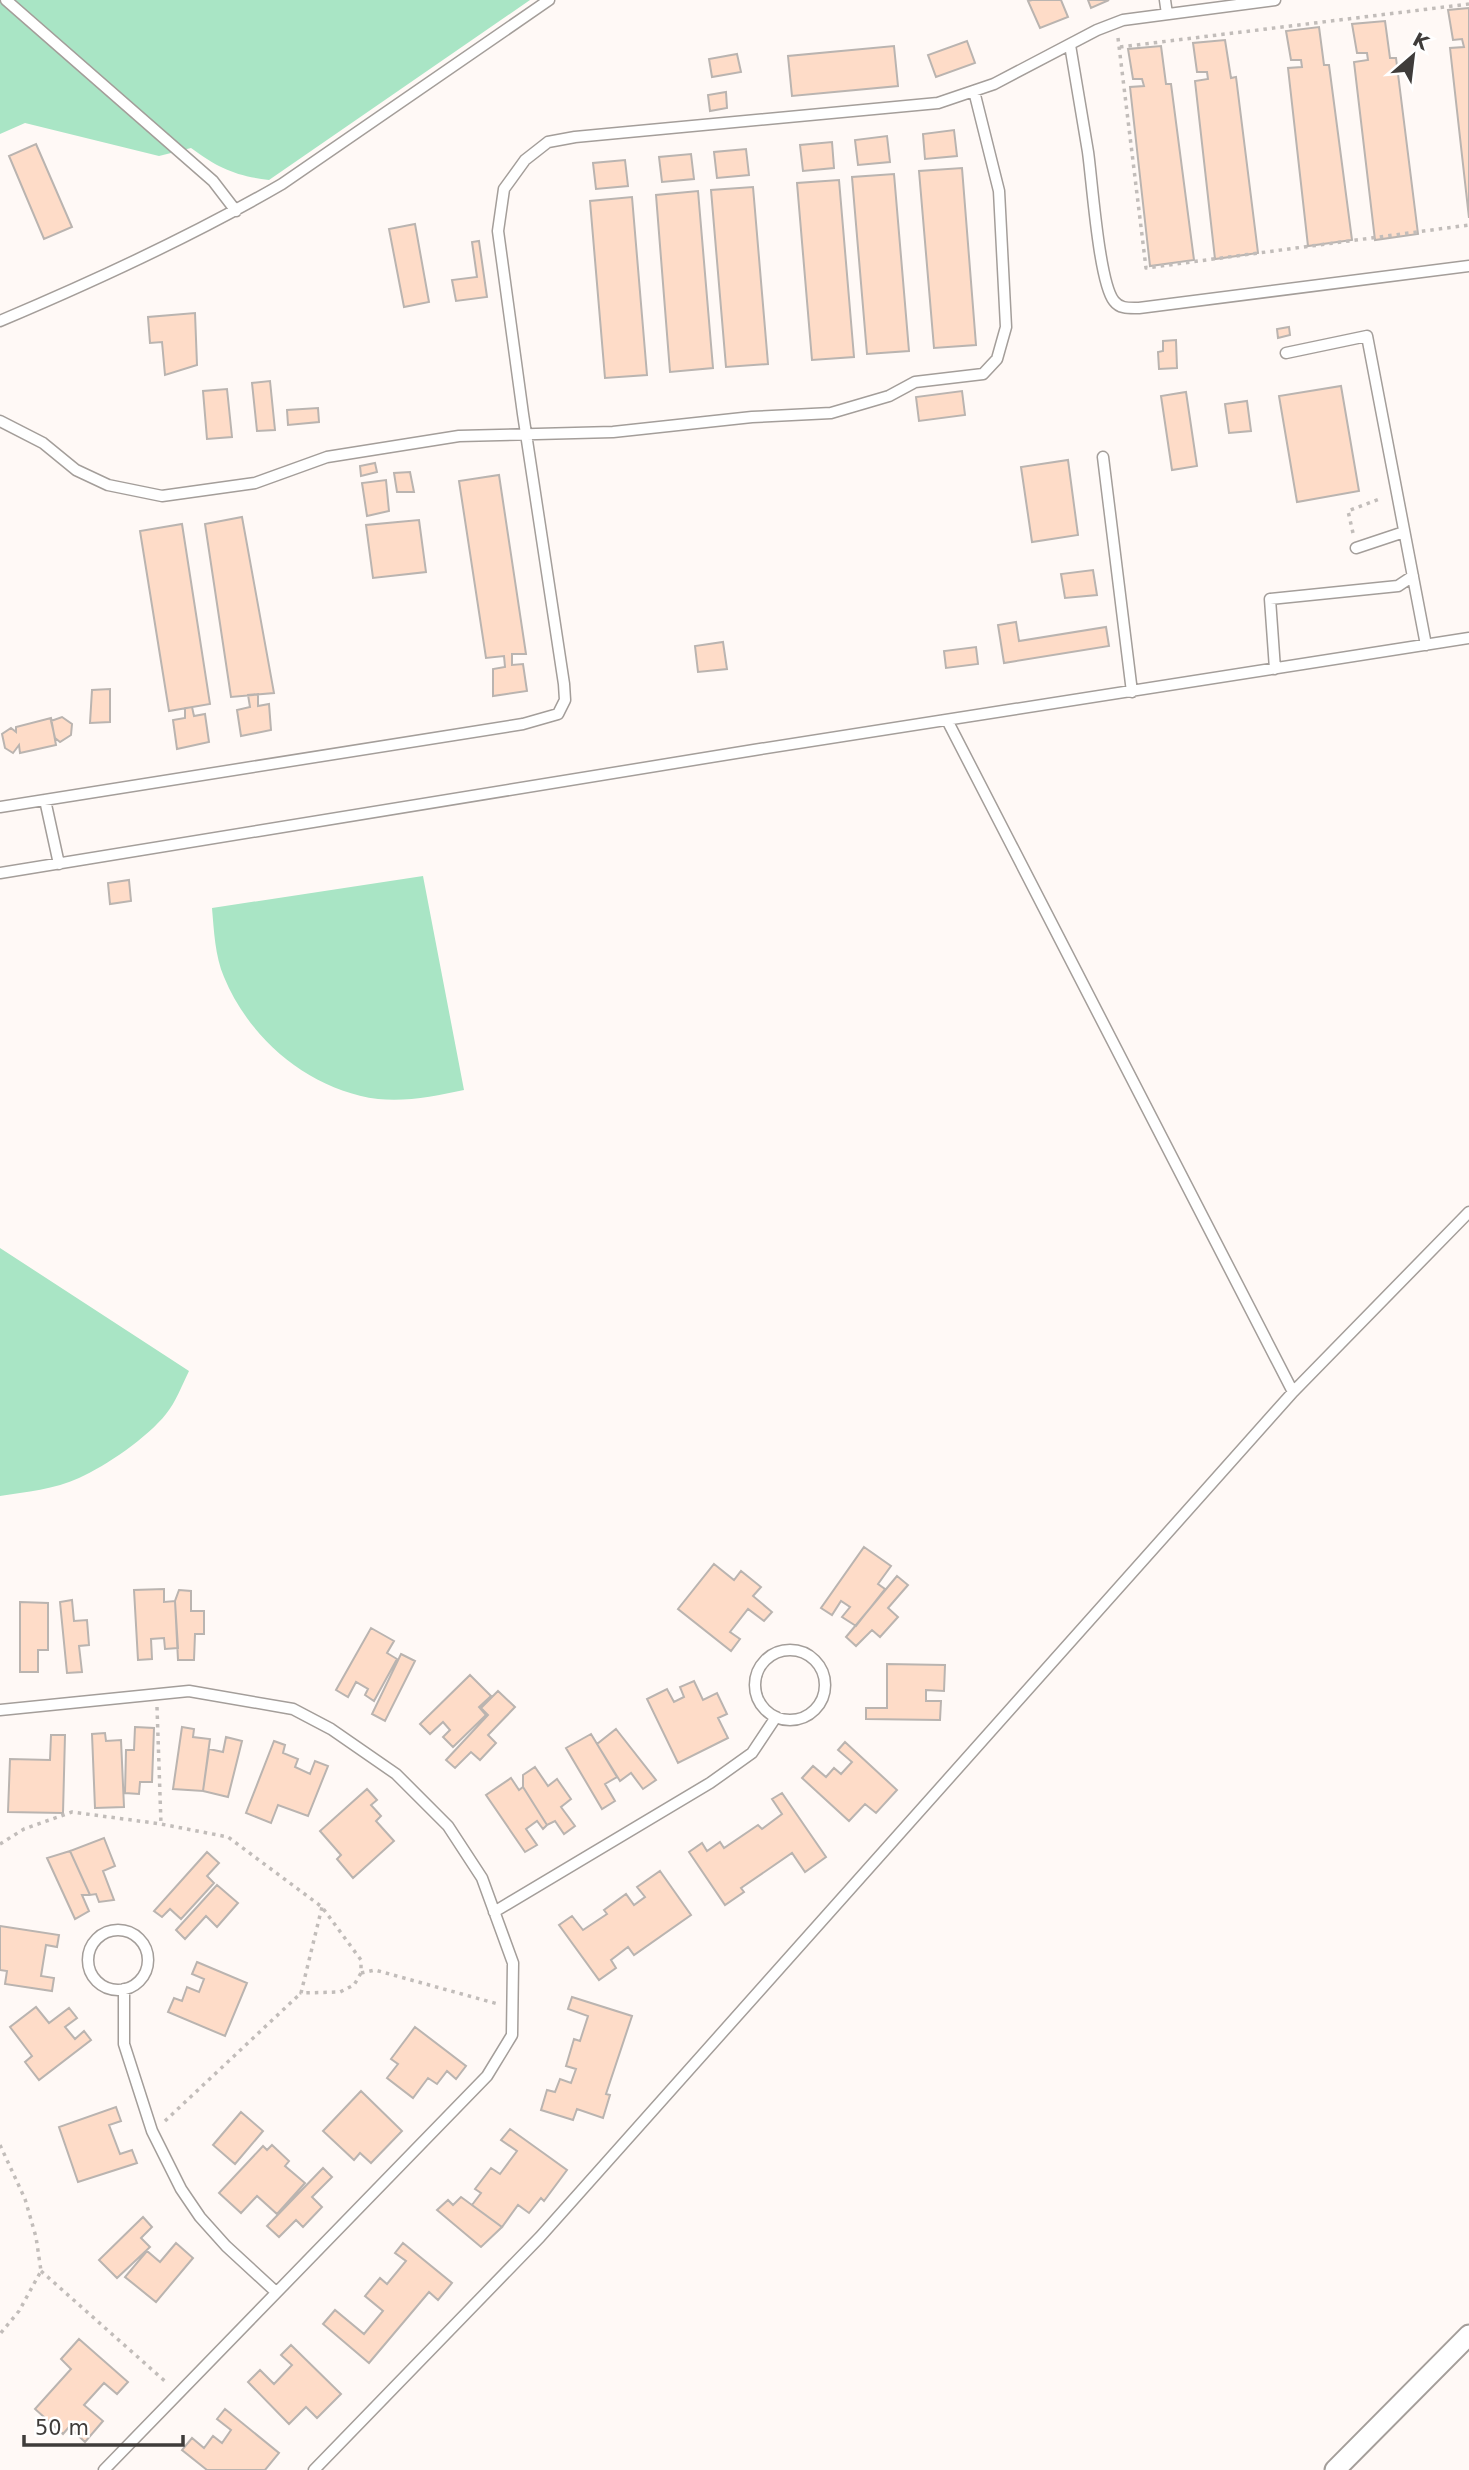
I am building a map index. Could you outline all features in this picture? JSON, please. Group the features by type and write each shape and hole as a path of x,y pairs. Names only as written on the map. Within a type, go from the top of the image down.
{"street":[{"path":"1335,2470 1469,2335"}],"lane":[{"path":"6,0 213,181 236,211"},
{"path":"0,321 107,276 236,211 282,184 550,0"},
{"path":"1165,0 1167,14"},
{"path":"0,807 509,726 558,714 565,700 564,684 498,231 505,188 525,160 548,142 575,137 939,103 994,84 1097,30 1123,20 1276,0"},
{"path":"1070,45 1103,270 1109,293 1115,303 1123,307 1139,308 1469,265"},
{"path":"0,421 43,443 76,470 108,485 162,496 255,482 327,457 459,436 612,432 752,417 831,413 889,396 915,382 983,374 997,359 1006,327 999,191 974,91"},
{"path":"1286,353 1367,336 1426,645"},
{"path":"1103,457 1132,692"},
{"path":"1356,548 1404,532"},
{"path":"1275,669 1270,599 1398,586 1413,576"},
{"path":"0,873 1469,638"},
{"path":"947,720 1293,1392"},
{"path":"45,800 59,864"},
{"path":"314,2470 540,2237 1293,1392 1469,1212"},
{"path":"780,1651 800,1651 811,1657 822,1671 822,1698 809,1714 788,1720 776,1717 767,1712 759,1702 755,1676 763,1661 773,1654 780,1651"},
{"path":"0,1710 189,1691 293,1709 331,1729 396,1774 448,1826 482,1878 513,1963 512,2035 487,2076 104,2470"},
{"path":"494,1912 709,1783 752,1753 776,1717"},
{"path":"113,1930 126,1931 141,1940 148,1959 145,1973 139,1982 124,1989 111,1989 97,1982 88,1965 89,1950 97,1938 113,1930"},
{"path":"124,1989 124,2044 153,2133 181,2189 200,2217 226,2246 276,2292"}],"path":[{"path":"1469,4 1120,47 1146,268 1469,225"},
{"path":"157,1695 161,1824"},
{"path":"0,1844 24,1829 72,1812 161,1824 228,1837 322,1907 361,1960 362,1973 354,1985 340,1992 301,1993"},
{"path":"153,2133 301,1993 322,1907"},
{"path":"362,1973 374,1970 494,2002 513,2012"},
{"path":"0,2145 25,2200 36,2238 41,2271 19,2311 0,2334"},
{"path":"41,2271 178,2393"}],"green space":[{"path":"0,0 530,0 269,180 228,170 191,148 159,156 25,123 0,134"},
{"path":"423,876 464,1090 421,1098 389,1100 353,1094 329,1085 306,1073 266,1041 235,1000 219,961 212,908"},
{"path":"0,1248 189,1371 166,1414 149,1432 114,1459 70,1482 0,1496"}],"building":[{"path":"1061,0 1068,17 1040,28 1028,1"},
{"path":"1088,0 1109,0 1091,8"},
{"path":"1469,8 1469,218 1450,48 1464,47 1462,39 1453,40 1448,10"},
{"path":"1385,21 1390,58 1396,58 1418,234 1375,240 1354,62 1368,60 1367,53 1357,53 1352,24"},
{"path":"1319,27 1324,65 1329,65 1352,240 1308,246 1288,68 1302,67 1301,60 1291,60 1286,31"},
{"path":"1225,40 1231,78 1236,77 1258,253 1215,259 1195,81 1208,79 1207,72 1197,72 1193,43"},
{"path":"967,41 975,63 936,77 928,55"},
{"path":"894,46 898,86 792,96 788,56"},
{"path":"1161,46 1166,84 1171,84 1194,260 1150,266 1130,87 1144,86 1142,79 1133,79 1128,49"},
{"path":"737,54 741,72 712,77 709,59"},
{"path":"726,92 727,108 710,111 708,95"},
{"path":"954,130 957,156 925,159 923,134"},
{"path":"887,136 890,162 858,165 855,140"},
{"path":"832,142 834,168 803,171 800,145"},
{"path":"36,144 72,227 44,239 9,156"},
{"path":"746,149 749,175 717,178 714,152"},
{"path":"691,154 694,179 662,182 659,157"},
{"path":"625,160 628,186 596,189 593,163"},
{"path":"962,168 976,345 934,348 919,171"},
{"path":"894,174 909,351 867,354 852,177"},
{"path":"839,180 854,357 812,360 797,183"},
{"path":"753,187 768,364 726,367 711,190"},
{"path":"698,191 713,368 670,372 656,195"},
{"path":"632,197 647,375 605,378 590,201"},
{"path":"415,224 429,302 404,307 389,229"},
{"path":"479,241 487,297 456,301 452,280 477,277 472,242"},
{"path":"195,313 197,365 165,375 162,342 150,343 148,317"},
{"path":"1289,327 1290,335 1278,338 1277,329"},
{"path":"1176,340 1177,368 1159,369 1158,352 1163,351 1163,341"},
{"path":"270,381 275,430 257,431 252,383"},
{"path":"1341,386 1359,491 1297,502 1279,396"},
{"path":"227,389 232,437 207,439 203,391"},
{"path":"962,391 965,415 919,421 916,397"},
{"path":"1186,392 1197,466 1172,470 1161,396"},
{"path":"1247,401 1251,431 1229,433 1225,404"},
{"path":"318,408 319,422 288,425 287,410"},
{"path":"1068,460 1078,535 1032,542 1021,467"},
{"path":"375,463 377,472 361,476 360,466"},
{"path":"410,472 414,492 397,492 394,473"},
{"path":"499,475 526,654 512,654 512,665 523,664 527,691 493,696 493,669 505,667 504,656 486,658 459,481"},
{"path":"386,480 389,511 367,516 362,483"},
{"path":"242,517 274,693 231,697 205,524"},
{"path":"419,520 426,572 373,578 366,525"},
{"path":"182,524 210,704 169,711 140,531"},
{"path":"1093,570 1097,595 1065,598 1061,574"},
{"path":"1016,622 1019,641 1106,627 1109,646 1004,663 998,625"},
{"path":"723,642 727,669 698,672 695,646"},
{"path":"976,647 978,664 946,668 944,651"},
{"path":"110,689 110,722 90,723 92,690"},
{"path":"258,694 258,706 269,704 271,730 241,736 237,710 250,707 248,695"},
{"path":"192,707 194,716 205,714 209,742 177,749 173,720 185,718 185,708"},
{"path":"62,717 72,724 71,735 60,742 55,738 51,721"},
{"path":"51,718 56,745 20,753 19,745 13,753 5,748 2,734 11,728 16,732 16,727"},
{"path":"129,880 131,901 110,904 108,883"},
{"path":"864,1547 891,1566 878,1584 885,1589 856,1626 842,1617 850,1607 841,1601 832,1615 821,1608"},
{"path":"714,1564 734,1580 741,1571 761,1587 753,1596 772,1612 764,1621 748,1609 730,1632 740,1639 731,1651 678,1609"},
{"path":"897,1576 908,1585 888,1608 898,1617 880,1637 872,1630 856,1646 846,1637"},
{"path":"164,1589 164,1602 175,1601 178,1648 165,1649 164,1638 151,1639 152,1659 138,1660 134,1590"},
{"path":"179,1590 191,1591 191,1611 204,1611 204,1634 195,1634 194,1660 178,1660 175,1601"},
{"path":"72,1600 74,1621 87,1620 89,1645 79,1646 82,1672 67,1673 60,1602"},
{"path":"20,1602 48,1603 48,1650 38,1650 38,1672 20,1672"},
{"path":"371,1628 394,1641 387,1653 397,1659 374,1701 365,1695 368,1689 356,1682 348,1697 336,1690"},
{"path":"401,1654 415,1661 385,1721 372,1714"},
{"path":"887,1664 945,1665 944,1691 926,1690 926,1701 941,1701 940,1720 866,1719 866,1708 887,1708"},
{"path":"470,1675 491,1696 479,1707 486,1715 453,1747 443,1737 450,1730 443,1722 430,1734 420,1724"},
{"path":"694,1681 703,1700 717,1693 727,1714 718,1718 728,1738 678,1763 647,1699 667,1689 674,1702 684,1697 680,1687"},
{"path":"498,1691 515,1707 488,1735 496,1743 480,1760 471,1752 455,1768 446,1760 488,1715 481,1708"},
{"path":"135,1727 154,1728 152,1782 140,1782 139,1794 125,1793 126,1750 134,1750"},
{"path":"182,1727 194,1729 193,1737 210,1739 203,1791 173,1789"},
{"path":"616,1729 656,1780 643,1789 631,1773 620,1781 597,1744"},
{"path":"105,1733 106,1741 121,1740 124,1807 95,1808 92,1734"},
{"path":"591,1734 617,1777 605,1784 615,1801 602,1809 566,1748"},
{"path":"51,1735 65,1735 63,1813 8,1812 10,1759 50,1760"},
{"path":"226,1737 242,1741 228,1797 203,1791 209,1749 223,1752"},
{"path":"274,1741 285,1745 283,1753 298,1759 295,1767 310,1774 315,1761 328,1766 308,1816 278,1805 271,1823 246,1813"},
{"path":"845,1742 897,1790 876,1813 865,1804 849,1821 802,1778 813,1766 826,1777 834,1768 841,1774 852,1762 838,1750"},
{"path":"535,1767 548,1786 557,1779 571,1799 561,1807 575,1826 564,1834 555,1821 547,1825 523,1787 523,1775"},
{"path":"511,1778 519,1790 523,1787 547,1825 543,1829 537,1821 526,1829 537,1845 525,1852 486,1795"},
{"path":"367,1789 377,1800 371,1805 381,1816 376,1821 394,1841 353,1878 337,1859 341,1855 320,1831"},
{"path":"782,1793 826,1857 805,1872 792,1853 741,1888 744,1892 725,1905 689,1852 702,1843 707,1851 720,1842 724,1848 758,1825 762,1829 782,1814 772,1799"},
{"path":"104,1838 115,1866 103,1871 114,1900 99,1902 96,1894 90,1895 70,1851"},
{"path":"70,1851 90,1895 82,1895 89,1911 75,1919 47,1858"},
{"path":"207,1852 219,1863 207,1876 214,1883 181,1919 170,1909 162,1917 154,1911"},
{"path":"660,1871 691,1915 634,1955 628,1947 611,1960 616,1968 599,1980 559,1925 572,1916 583,1930 607,1914 604,1910 626,1894 634,1905 645,1897 637,1887"},
{"path":"217,1885 238,1903 217,1927 206,1916 185,1939 176,1930"},
{"path":"0,1926 59,1935 57,1947 46,1945 41,1976 54,1978 52,1991 5,1984 7,1971 0,1970"},
{"path":"197,1962 247,1983 225,2036 168,2012 174,1998 182,2001 187,1987 199,1992 204,1979 192,1974"},
{"path":"572,1997 632,2016 606,2094 610,2095 603,2118 577,2109 573,2120 541,2110 547,2090 555,2092 560,2079 571,2083 576,2069 566,2066 574,2039 580,2041 588,2016 568,2009"},
{"path":"36,2007 49,2023 69,2008 77,2018 65,2027 75,2039 84,2031 91,2040 39,2080 25,2062 32,2056 10,2027"},
{"path":"415,2027 466,2066 456,2079 447,2071 437,2084 428,2078 413,2098 387,2078 398,2064 391,2059"},
{"path":"361,2091 402,2131 371,2163 360,2153 354,2160 323,2131"},
{"path":"116,2107 121,2121 109,2125 120,2154 132,2150 137,2163 78,2182 59,2127"},
{"path":"241,2112 263,2131 235,2164 213,2145"},
{"path":"510,2129 567,2170 544,2201 541,2198 529,2213 518,2205 502,2227 472,2205 481,2193 475,2189 491,2168 500,2174 517,2151 501,2140"},
{"path":"272,2145 289,2161 285,2166 305,2183 277,2214 257,2196 241,2213 219,2193 263,2146 267,2150"},
{"path":"323,2168 332,2177 312,2197 322,2207 303,2227 296,2220 279,2237 267,2226"},
{"path":"461,2197 502,2227 481,2247 437,2210 448,2200 453,2205"},
{"path":"143,2217 152,2227 141,2238 150,2247 117,2278 99,2260"},
{"path":"176,2243 193,2258 156,2302 125,2277 147,2251 160,2262"},
{"path":"403,2243 452,2283 438,2300 429,2292 369,2363 323,2324 335,2310 364,2334 383,2311 365,2296 380,2278 387,2284 406,2261 395,2253"},
{"path":"79,2339 128,2382 117,2394 104,2383 84,2405 103,2421 85,2442 69,2427 63,2434 35,2409 71,2369 61,2359"},
{"path":"291,2345 341,2394 317,2418 306,2407 289,2424 248,2382 260,2370 274,2384 292,2365 281,2355"},
{"path":"225,2409 279,2453 265,2470 207,2470 182,2450 192,2438 204,2448 213,2436 222,2443 231,2430 217,2419"}]}
